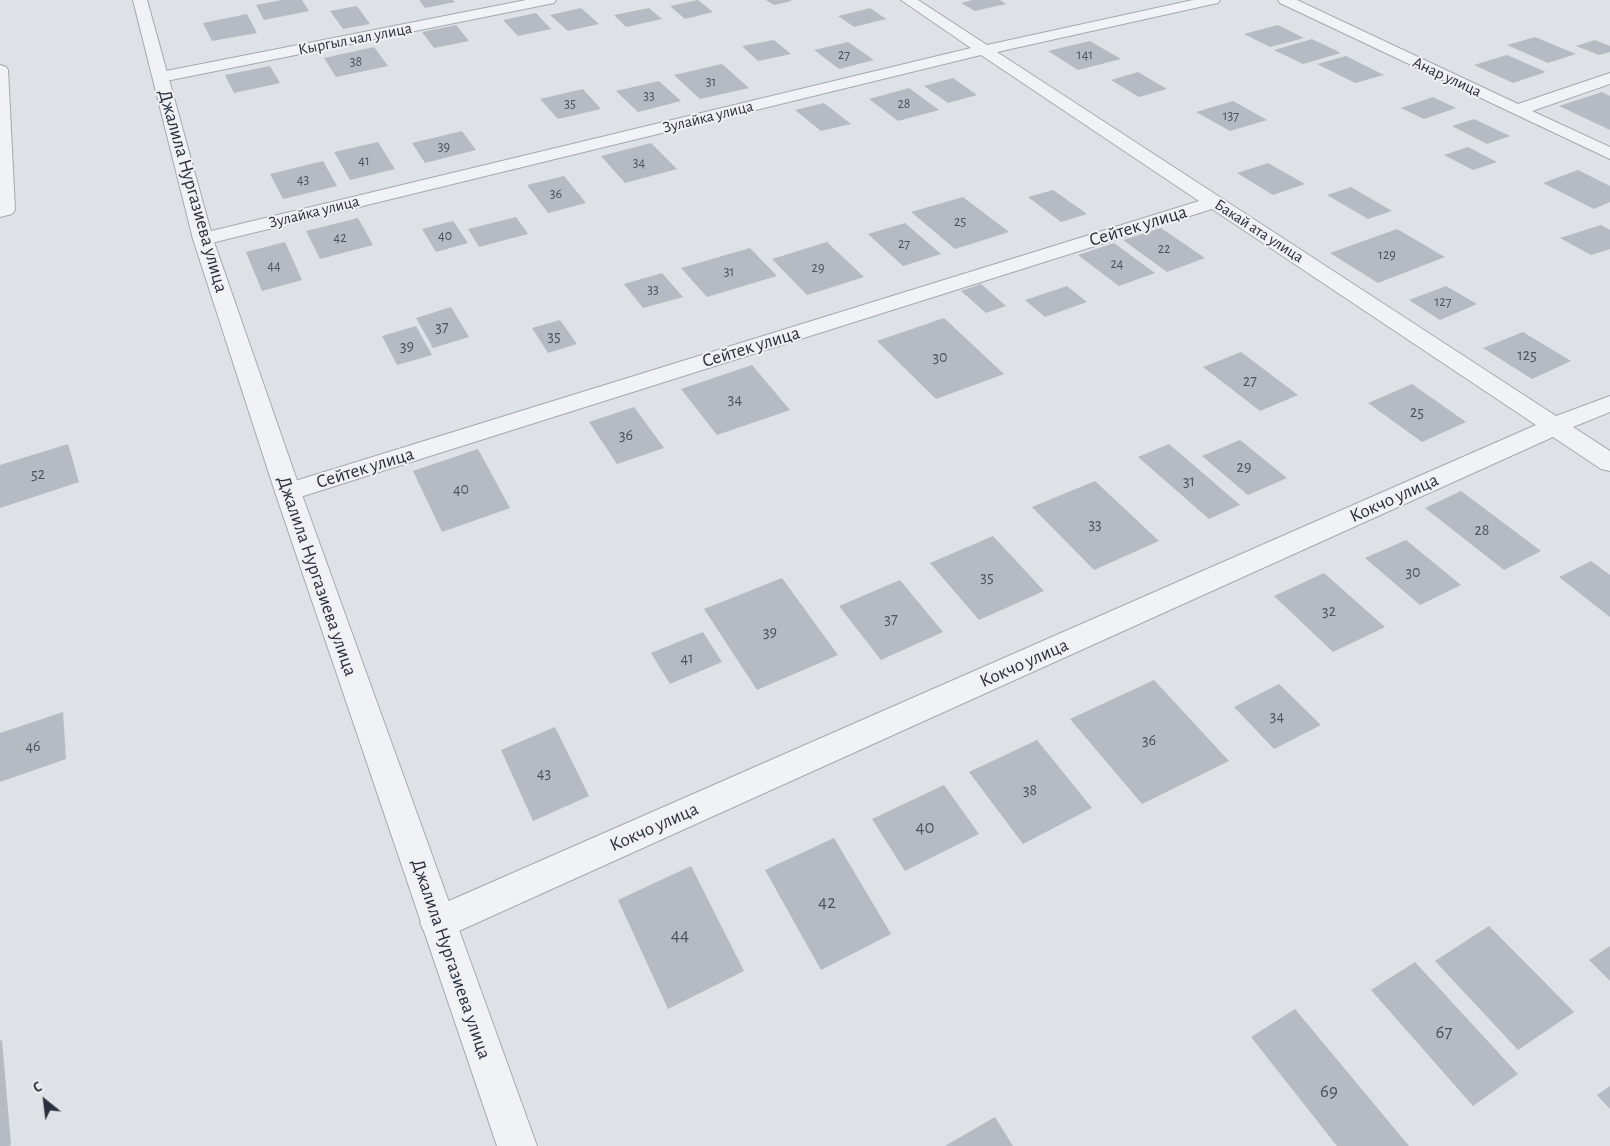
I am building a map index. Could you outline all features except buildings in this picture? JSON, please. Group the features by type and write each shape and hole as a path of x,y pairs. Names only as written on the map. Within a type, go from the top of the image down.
{"street":[{"name":"Джалила Нургазиева улица","path":"140,0 203,239 288,492 517,1146"},
{"name":"Кыргыл чал улица","path":"161,77 549,0"},
{"name":"Бакай ата улица","path":"908,0 1610,463"},
{"name":"Зулайка улица","path":"203,239 984,50 1213,0"},
{"name":"Анар улица","path":"1285,0 1610,154"},
{"path":"0,70 5,210 0,211"},
{"path":"1516,110 1610,78"},
{"name":"Сейтек улица","path":"288,492 1215,202"},
{"name":"Кокчо улица","path":"438,924 1610,403"}]}
